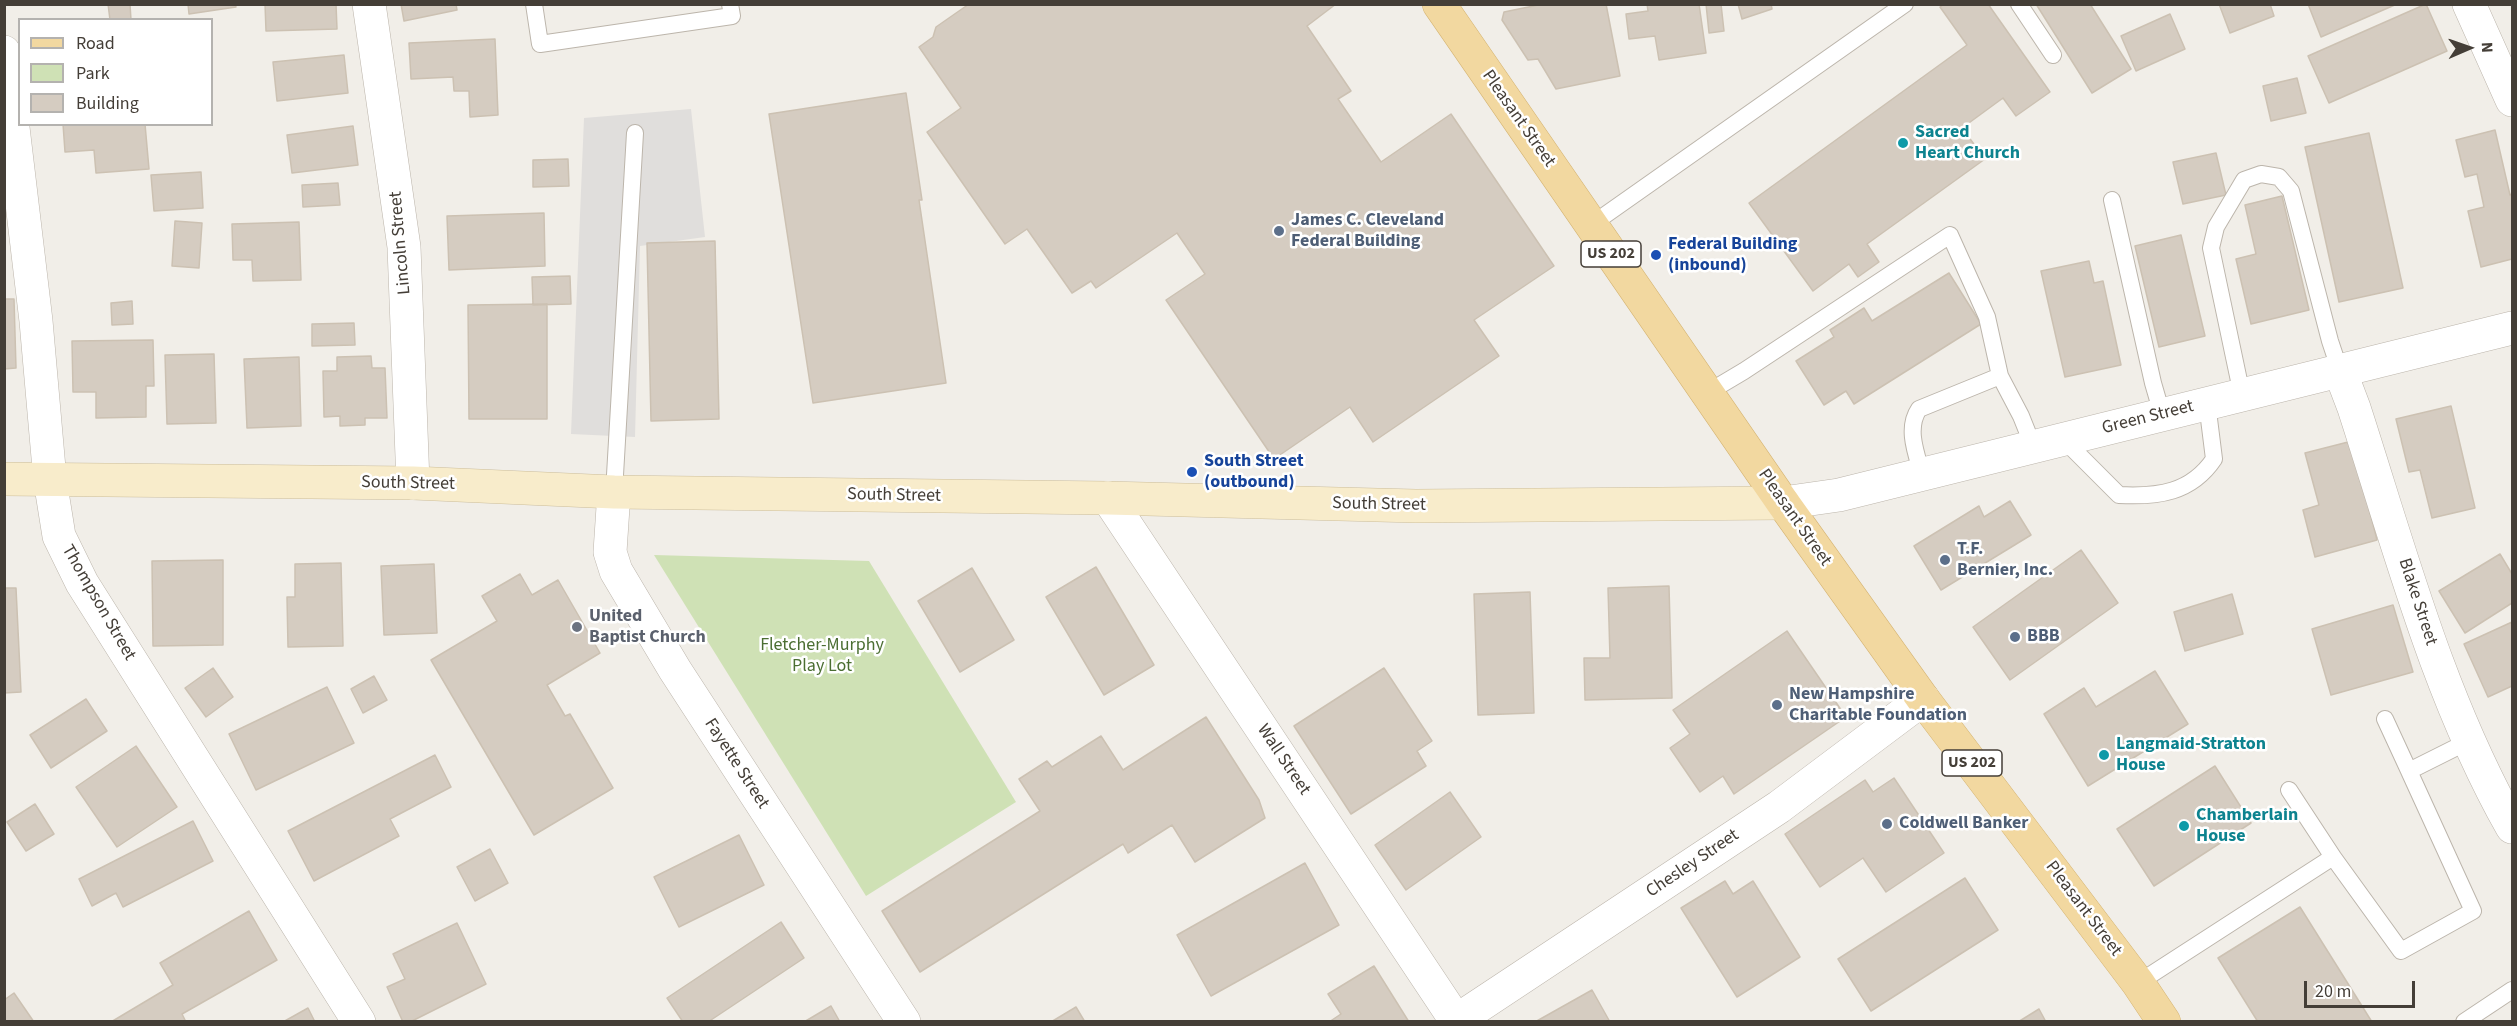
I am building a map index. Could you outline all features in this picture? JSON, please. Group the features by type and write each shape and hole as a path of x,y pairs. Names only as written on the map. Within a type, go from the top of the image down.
{"main road":[{"name":"Pleasant Street","path":"1448,6 1591,225 1783,503 1923,699 2138,983 2164,1022"},
{"name":"South Street","path":"4,479 414,483 614,492 1108,498 1416,506 1783,503"}],"street":[{"name":"Lincoln Street","path":"369,4 404,247 414,483"},
{"path":"2469,4 2512,100"},
{"name":"Thompson Street","path":"4,52 36,321 50,480 58,536 82,583 359,1022"},
{"name":"Green Street","path":"1783,503 1839,495 2512,328"},
{"name":"Blake Street","path":"2340,371 2354,408 2436,665 2469,741 2512,827"},
{"name":"Fayette Street","path":"614,492 610,552 616,571 675,670 904,1022"},
{"name":"Wall Street","path":"1108,498 1456,1021"},
{"name":"Chesley Street","path":"1456,1021 1779,807 1923,699"}],"lane":[{"path":"534,4 540,44 732,16 730,4"},
{"path":"1591,225 1905,4"},
{"path":"2019,4 2053,56"},
{"path":"614,492 635,133"},
{"path":"2242,395 2211,248 2216,227 2244,180 2261,174 2279,177 2291,191 2340,371"},
{"path":"2112,200 2162,414"},
{"path":"1707,393 1950,235 1987,317 2000,376 2021,416 2048,443 2119,495 2149,497 2177,489 2204,474 2214,459 2207,403"},
{"path":"1922,474 1913,442 1914,416 1919,409 2000,376"},
{"path":"2289,790 2333,857 2402,951 2473,910 2385,719"},
{"path":"2409,771 2469,741"},
{"path":"2138,983 2333,857"},
{"path":"2464,1022 2512,990"}],"green space":[{"name":"Fletcher-Murphy Play Lot","path":"654,555 869,561 1016,802 866,896"}],"shaded area":[{"path":"691,109 705,237 640,246 635,437 571,434 584,118"}],"building":[{"path":"108,4 130,4 131,18 110,18"},
{"path":"188,4 235,4 236,7 189,14"},
{"path":"265,4 336,4 337,29 266,31"},
{"path":"401,4 456,4 457,10 404,21"},
{"name":"James C. Cleveland Federal Building","path":"969,4 1336,4 1307,26 1351,91 1338,99 1381,162 1451,114 1554,266 1474,320 1499,356 1373,442 1350,407 1274,459 1166,300 1205,274 1177,233 1096,288 1091,281 1072,293 1027,229 1005,244 927,132 961,108 919,47 933,37 936,27"},
{"path":"1543,4 1606,4 1620,76 1556,89 1538,59 1528,60 1502,20 1504,12"},
{"path":"1647,4 1699,4 1706,53 1659,60 1655,36 1629,39 1626,14 1648,11"},
{"path":"1706,4 1721,4 1724,31 1709,33"},
{"path":"1738,4 1771,4 1772,9 1742,19"},
{"name":"Sacred Heart Church","path":"1944,4 1988,4 2050,92 2016,116 2003,98 1962,128 1985,159 1867,244 1879,262 1858,277 1849,264 1813,291 1749,203 1967,45 1940,7"},
{"path":"2036,4 2090,4 2131,69 2092,93"},
{"path":"2219,4 2270,4 2274,16 2230,33"},
{"path":"2308,4 2397,4 2321,37"},
{"path":"2426,4 2447,51 2329,103 2308,56"},
{"path":"2170,14 2185,49 2136,71 2121,36"},
{"path":"495,39 498,115 470,117 469,91 454,91 453,77 411,79 409,43"},
{"path":"344,55 348,93 277,101 273,62"},
{"path":"2297,78 2306,113 2271,121 2263,86"},
{"path":"906,93 946,383 813,403 769,114"},
{"path":"63,126 145,126 149,169 96,173 94,150 65,152"},
{"path":"353,126 358,165 292,173 287,135"},
{"path":"2495,130 2510,195 2512,194 2512,259 2481,267 2468,211 2484,207 2477,174 2465,177 2456,140"},
{"path":"2369,133 2403,288 2339,302 2305,147"},
{"path":"2216,153 2226,195 2183,204 2173,162"},
{"path":"568,159 569,186 533,187 533,160"},
{"path":"201,172 203,208 154,211 151,175"},
{"path":"338,183 340,205 303,207 302,185"},
{"path":"2282,196 2309,310 2251,324 2236,259 2256,254 2245,205"},
{"path":"544,213 545,266 449,270 447,216"},
{"path":"175,221 202,223 199,268 172,266"},
{"path":"299,222 301,280 253,281 252,260 233,260 232,224"},
{"path":"2181,235 2205,336 2159,347 2135,246"},
{"path":"715,241 719,419 651,421 647,243"},
{"path":"2089,261 2094,283 2103,281 2121,365 2065,377 2041,271"},
{"path":"1949,273 1981,324 1854,404 1846,391 1824,405 1796,361 1834,337 1830,330 1864,308 1872,321"},
{"path":"570,276 571,304 533,305 532,277"},
{"path":"4,299 14,299 16,368 4,369"},
{"path":"132,301 133,324 112,325 111,303"},
{"path":"547,304 547,419 469,419 468,305"},
{"path":"354,323 355,345 312,346 312,324"},
{"path":"153,340 154,386 146,386 146,417 96,418 96,392 73,392 72,341"},
{"path":"214,354 216,423 167,424 165,355"},
{"path":"371,356 372,368 385,368 387,418 365,418 365,425 340,426 340,416 324,417 323,371 337,371 337,357"},
{"path":"299,357 301,426 247,428 244,359"},
{"path":"2451,406 2475,508 2432,518 2420,470 2409,472 2396,419"},
{"path":"2352,441 2377,540 2315,557 2303,510 2319,505 2305,453"},
{"path":"2010,501 2031,535 1941,590 1914,546 1979,506 1984,517"},
{"path":"2081,550 2118,603 2010,680 1973,627"},
{"path":"2500,554 2512,574 2512,603 2465,633 2439,591"},
{"path":"223,560 223,645 153,646 152,561"},
{"path":"341,563 343,646 288,647 287,597 295,597 295,564"},
{"path":"434,564 437,633 384,635 381,566"},
{"path":"1096,567 1154,665 1104,695 1046,597"},
{"path":"972,568 1014,640 960,672 918,601"},
{"path":"520,574 532,595 558,580 600,653 547,685 565,716 570,714 613,788 534,835 431,660 497,621 482,596"},
{"path":"1669,586 1672,698 1585,700 1584,658 1610,658 1608,588"},
{"path":"4,588 16,588 21,692 4,693"},
{"path":"1530,592 1534,713 1478,715 1474,594"},
{"path":"2232,594 2243,634 2185,651 2174,612"},
{"path":"2393,605 2413,672 2331,695 2312,629"},
{"path":"2512,622 2512,686 2488,697 2464,644"},
{"path":"1787,631 1846,717 1734,794 1723,776 1700,792 1670,748 1690,734 1673,710"},
{"path":"213,668 233,697 206,717 185,688"},
{"path":"1384,668 1432,741 1417,751 1426,766 1351,814 1294,726"},
{"name":"Langmaid-Stratton House","path":"2155,671 2188,724 2088,786 2044,714 2084,688 2096,707"},
{"path":"374,676 387,700 363,713 351,689"},
{"path":"327,687 354,743 256,790 229,734"},
{"path":"86,699 107,731 51,768 30,735"},
{"path":"1206,717 1259,800 1265,818 1195,862 1172,825 1128,853 1123,844 920,972 882,911 1040,811 1019,779 1047,761 1052,767 1101,736 1123,770"},
{"path":"136,746 177,807 117,847 76,787"},
{"path":"435,755 451,787 390,819 399,836 314,881 288,831"},
{"name":"Chamberlain House","path":"2215,766 2251,823 2154,886 2117,829"},
{"path":"1894,778 1944,853 1886,892 1863,858 1820,887 1785,834 1865,780 1873,792"},
{"path":"1450,792 1481,837 1406,890 1375,845"},
{"path":"35,804 54,834 26,851 7,822"},
{"path":"193,821 213,861 123,907 116,893 92,906 79,879"},
{"path":"739,835 764,885 679,927 654,877"},
{"path":"490,849 508,883 475,901 457,867"},
{"path":"1305,863 1339,925 1211,996 1177,935"},
{"path":"1965,878 1998,930 1871,1011 1838,959"},
{"path":"1725,881 1733,894 1753,881 1800,957 1737,997 1681,908"},
{"path":"2300,907 2372,1022 2258,1022 2218,958"},
{"path":"249,911 277,960 182,1014 186,1022 111,1022 173,985 160,963"},
{"path":"781,922 804,958 708,1022 683,1022 667,998"},
{"path":"457,923 486,984 410,1022 403,1022 387,987 405,979 393,954"},
{"path":"1374,966 1409,1022 1329,1022 1341,1014 1328,994"},
{"path":"1592,990 1610,1022 1535,1022"},
{"path":"14,993 34,1022 4,1022 4,1000"},
{"path":"831,1006 840,1022 804,1022"},
{"path":"1076,1007 1085,1022 1051,1022"},
{"path":"308,1008 315,1022 283,1022"},
{"path":"2039,1009 2046,1022 2018,1022"}],"place":[{"name":"Sacred Heart Church","path":"1903,143"},
{"name":"James C. Cleveland Federal Building","path":"1279,231"},
{"name":"Federal Building (inbound)","path":"1656,255"},
{"name":"South Street (outbound)","path":"1192,472"},
{"name":"T.F. Bernier, Inc.","path":"1945,560"},
{"name":"United Baptist Church","path":"577,627"},
{"name":"BBB","path":"2015,637"},
{"name":"New Hampshire Charitable Foundation","path":"1777,705"},
{"name":"Langmaid-Stratton House","path":"2104,755"},
{"name":"Coldwell Banker","path":"1887,824"},
{"name":"Chamberlain House","path":"2184,826"}]}
